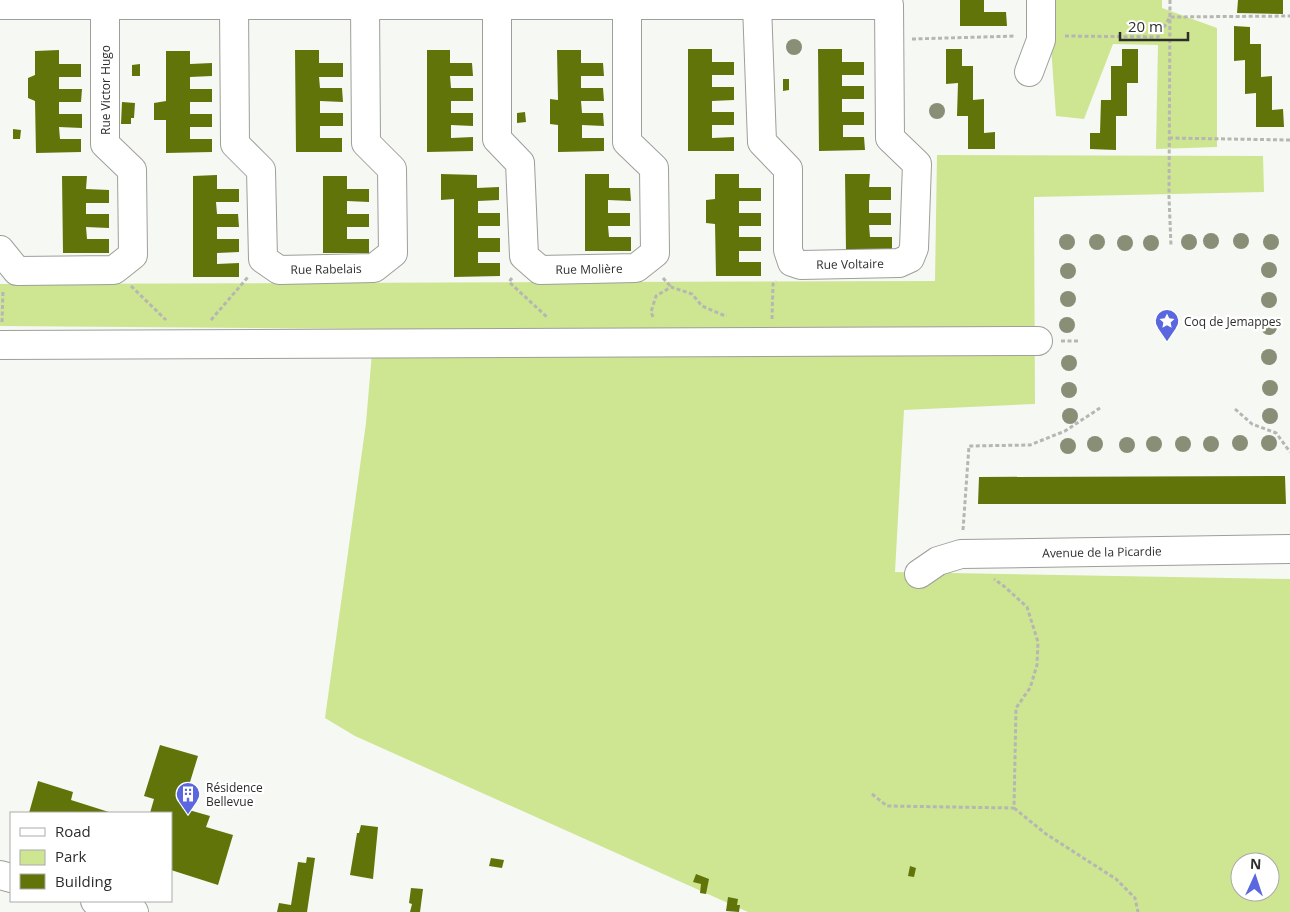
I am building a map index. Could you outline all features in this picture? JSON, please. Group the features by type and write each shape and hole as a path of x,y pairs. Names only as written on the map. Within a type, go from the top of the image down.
{"street":[{"path":"1029,72 1041,40 1041,0"},
{"path":"13,4 105,6 758,5 892,2"},
{"name":"Rue Voltaire","path":"792,262 801,265 899,263 910,258 914,248 917,164 890,138 892,2"},
{"name":"Rue Rabelais","path":"263,260 279,270 374,268 393,253 392,169 366,143 365,5"},
{"path":"496,5 497,139 520,163 524,256 528,260"},
{"name":"Rue Molière","path":"528,260 540,270 636,268 655,253 654,168 627,142 626,5"},
{"path":"758,5 762,142 788,169 788,250 792,262"},
{"name":"Rue Victor Hugo","path":"105,6 106,144 132,170 134,255 114,270"},
{"path":"234,6 234,144 261,170 263,260"},
{"path":"3,254 17,271 114,270"},
{"path":"1,345 670,342 773,328 1038,341"},
{"name":"Avenue de la Picardie","path":"919,574 938,561 960,554 1290,549"},
{"path":"99,902 134,912"}],"path":[{"path":"1170,0 1169,138 1171,246"},
{"path":"1170,17 1290,16"},
{"path":"921,40 1040,36 1158,37 1170,17"},
{"path":"1169,138 1290,140"},
{"path":"1,345 3,254"},
{"path":"114,270 190,344 263,260"},
{"path":"528,260 509,282 575,343"},
{"path":"773,328 773,284 792,262"},
{"path":"670,342 657,331 651,312 656,296 671,287 692,294 702,306 723,315 733,315"},
{"path":"762,315 773,328"},
{"path":"960,554 969,446 1030,445 1065,431 1100,408"},
{"path":"1235,409 1252,424 1276,433 1290,452"},
{"path":"993,578 1006,587 1027,608 1038,642 1037,665 1030,688 1016,708 1014,808"},
{"path":"872,794 887,806 1014,808 1046,834 1116,879 1135,898 1138,912"}],"green space":[{"path":"1052,0 1162,0 1162,8 1217,28 1217,147 1156,149 1158,45 1113,44 1084,119 1056,116 1051,47"},
{"path":"937,155 1263,156 1264,192 1034,197 1035,404 904,410 895,572 1290,579 1290,912 748,912 355,736 325,718 366,423 374,329 0,326 0,284 935,281"}],"building":[{"path":"960,0 984,0 984,12 1006,12 1007,26 960,26"},
{"path":"1238,0 1283,0 1283,14 1237,13"},
{"path":"1234,26 1250,27 1250,44 1261,44 1261,77 1272,76 1272,110 1283,109 1284,127 1256,127 1256,93 1245,94 1245,60 1234,61"},
{"path":"688,49 712,49 712,62 734,62 734,75 712,75 712,87 734,87 734,100 712,101 712,112 734,112 734,125 712,125 712,138 734,137 734,151 688,151"},
{"path":"818,49 842,49 842,62 864,62 864,75 842,75 842,86 864,86 864,99 842,99 842,112 864,112 864,125 843,125 843,137 864,137 865,150 819,151"},
{"path":"946,49 962,49 962,66 973,66 973,100 984,99 984,133 995,132 995,149 968,149 968,116 957,116 958,83 946,84"},
{"path":"1122,49 1138,49 1138,83 1127,83 1127,116 1116,116 1116,150 1090,149 1090,133 1100,133 1101,100 1111,100 1111,66 1122,66"},
{"path":"59,50 59,64 81,64 81,77 59,77 59,89 82,89 81,102 59,102 59,114 82,114 82,128 59,127 60,139 81,139 81,152 36,153 35,101 28,98 28,78 35,75 35,51"},
{"path":"295,50 319,50 319,63 343,63 343,77 319,77 320,88 342,88 343,102 320,101 320,113 343,113 343,126 320,126 320,138 342,138 342,152 296,152"},
{"path":"427,50 450,50 450,63 472,63 473,76 450,76 451,88 473,88 473,101 451,101 451,113 473,113 473,126 451,125 451,138 473,137 473,151 427,152"},
{"path":"557,50 581,50 581,63 603,63 604,76 581,76 581,88 603,88 604,101 581,101 582,113 603,113 604,126 582,125 582,138 604,138 604,151 558,152 558,125 550,124 550,99 558,100"},
{"path":"166,51 190,51 190,64 212,63 212,76 190,77 190,89 212,89 212,102 190,102 190,114 212,114 212,127 190,127 190,139 212,139 212,152 166,153 166,120 154,120 154,103 166,101"},
{"path":"140,64 140,76 132,76 132,65"},
{"path":"783,79 789,79 789,90 783,91"},
{"path":"122,102 135,103 134,118 131,118 131,124 121,124"},
{"path":"525,112 526,122 517,123 517,113"},
{"path":"13,129 21,130 20,139 13,139"},
{"path":"441,174 477,175 477,188 499,187 499,200 478,201 478,213 500,213 500,226 478,226 478,238 500,238 500,252 478,252 478,263 500,263 500,276 454,277 454,199 441,200"},
{"path":"585,174 609,174 609,188 630,188 631,201 608,200 608,213 630,213 630,226 608,226 609,237 631,237 631,251 585,251"},
{"path":"715,174 739,174 739,188 761,188 761,201 739,201 739,213 761,213 761,226 739,226 739,237 761,237 761,251 739,251 739,262 761,262 761,276 716,276 715,224 706,223 706,200 715,199"},
{"path":"845,174 870,174 869,187 891,187 891,200 869,200 869,213 891,213 891,225 869,225 870,237 892,237 892,251 846,251"},
{"path":"217,175 217,189 239,189 239,202 216,202 217,214 238,214 239,227 217,227 217,239 239,239 239,252 217,253 217,264 239,263 239,277 193,277 193,176"},
{"path":"62,176 87,176 86,189 109,190 109,203 86,203 86,214 109,214 109,228 86,227 87,239 109,239 109,253 63,253"},
{"path":"323,176 347,176 347,189 369,189 369,202 347,201 347,214 369,214 369,227 347,227 347,239 369,239 369,253 323,253"},
{"path":"1285,476 1286,504 978,504 979,477"},
{"name":"Résidence Bellevue","path":"160,745 198,756 182,808 210,816 206,827 233,835 218,885 172,870 172,812 150,812 154,799 144,796"},
{"path":"38,781 73,792 71,800 109,812 29,812"},
{"path":"361,825 378,827 373,879 350,875 357,833 359,833"},
{"path":"307,857 315,858 307,912 277,912 279,903 291,905 298,862 306,863"},
{"path":"491,858 504,860 502,868 489,866"},
{"path":"910,866 916,868 914,877 908,876"},
{"path":"696,874 709,879 706,894 700,893 701,884 693,882"},
{"path":"411,888 423,889 420,912 410,912 412,904 409,903"},
{"path":"728,897 738,899 737,905 740,905 739,912 726,911"}],"place":[{"name":"Coq de Jemappes","path":"1167,342"},
{"name":"Résidence Bellevue","path":"188,815"}]}
